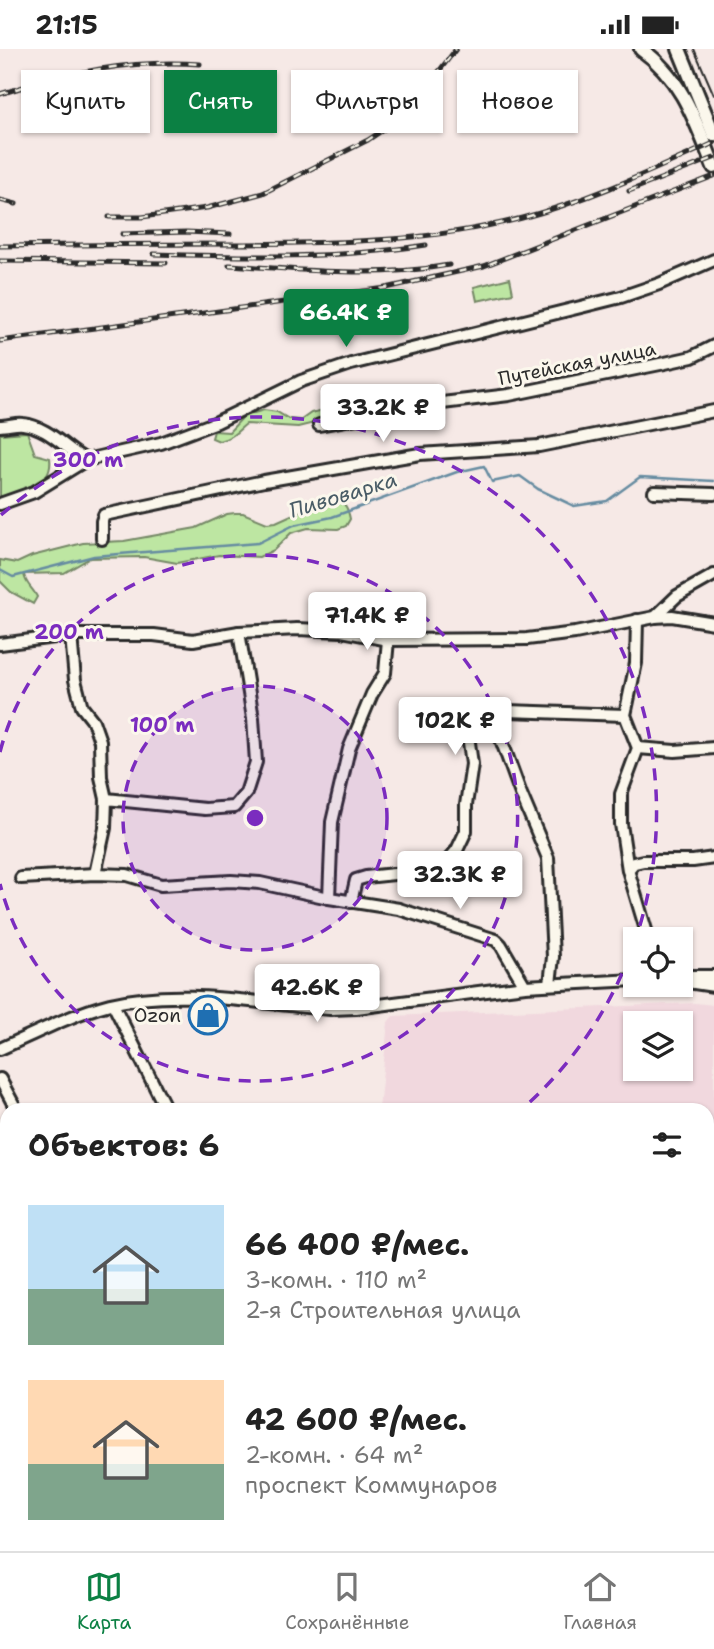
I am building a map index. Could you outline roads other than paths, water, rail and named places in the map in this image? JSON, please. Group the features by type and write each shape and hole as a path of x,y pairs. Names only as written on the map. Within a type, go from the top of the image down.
{"main road":[{"path":"644,49 681,91 714,167"},
{"path":"679,49 714,135"},
{"path":"691,75 714,112"}],"street":[{"path":"0,504 34,492 86,460 161,443 218,422 301,381 351,364 621,297 714,260"},
{"name":"Путейская улица","path":"319,425 434,404 509,395 692,357 714,346"},
{"path":"102,539 104,516 264,481 420,454 539,446 714,411"},
{"path":"0,426 23,424 49,432 71,452 86,460"},
{"path":"654,492 714,494"},
{"path":"655,617 677,596 714,575"},
{"path":"0,644 71,635 154,635 192,640 239,632 297,629 342,631 388,640 527,639 575,633 655,617 673,616 714,623"},
{"path":"637,620 636,663 625,715 638,748 621,794 621,824 628,870 645,927"},
{"path":"106,799 205,809 234,807 246,793 256,762 253,718 239,632"},
{"path":"71,635 75,680 82,707 93,721 100,741 100,777 106,799 105,828 95,874"},
{"path":"328,898 334,810 349,749 372,694 385,673 388,640"},
{"path":"351,902 354,886 360,878 441,869 464,840 472,764 466,721 469,715 477,710 625,715"},
{"path":"491,712 548,858 553,957 550,984"},
{"path":"638,748 675,751 714,748"},
{"path":"628,870 634,863 643,861 694,861 714,858"},
{"path":"21,879 95,874 127,875 161,884 230,881 260,883 328,898 399,909 496,940 524,986"},
{"path":"693,978 714,976"},
{"path":"0,1049 90,1010 113,1004 174,998 330,1009 356,1008 524,986 623,981"},
{"path":"693,982 714,986"},
{"path":"113,1004 163,1103"},
{"path":"0,1079 13,1103"}],"waterway":[{"name":"Пивоварка","path":"0,570 13,577 94,556 258,543 294,525 332,517 457,472 484,466 492,482 520,476 538,489 574,506 607,501 640,477 714,481"}],"tram line":[{"path":"694,49 714,95"}],"railway":[{"path":"109,217 142,217 207,208 263,193 368,140 386,128 424,91 456,49"},
{"path":"0,94 99,69 149,64 200,64"},
{"path":"0,246 306,243 378,240 450,232 522,218 571,203 714,143"},
{"path":"629,191 714,158"},
{"path":"0,341 386,288 484,266 714,176"},
{"path":"0,200 16,204"},
{"path":"122,234 230,234"},
{"path":"154,254 324,255 426,245"},
{"path":"0,261 166,263"},
{"path":"229,265 367,272 449,265"}],"place":[{"name":"Ozon","path":"208,1015"}]}
